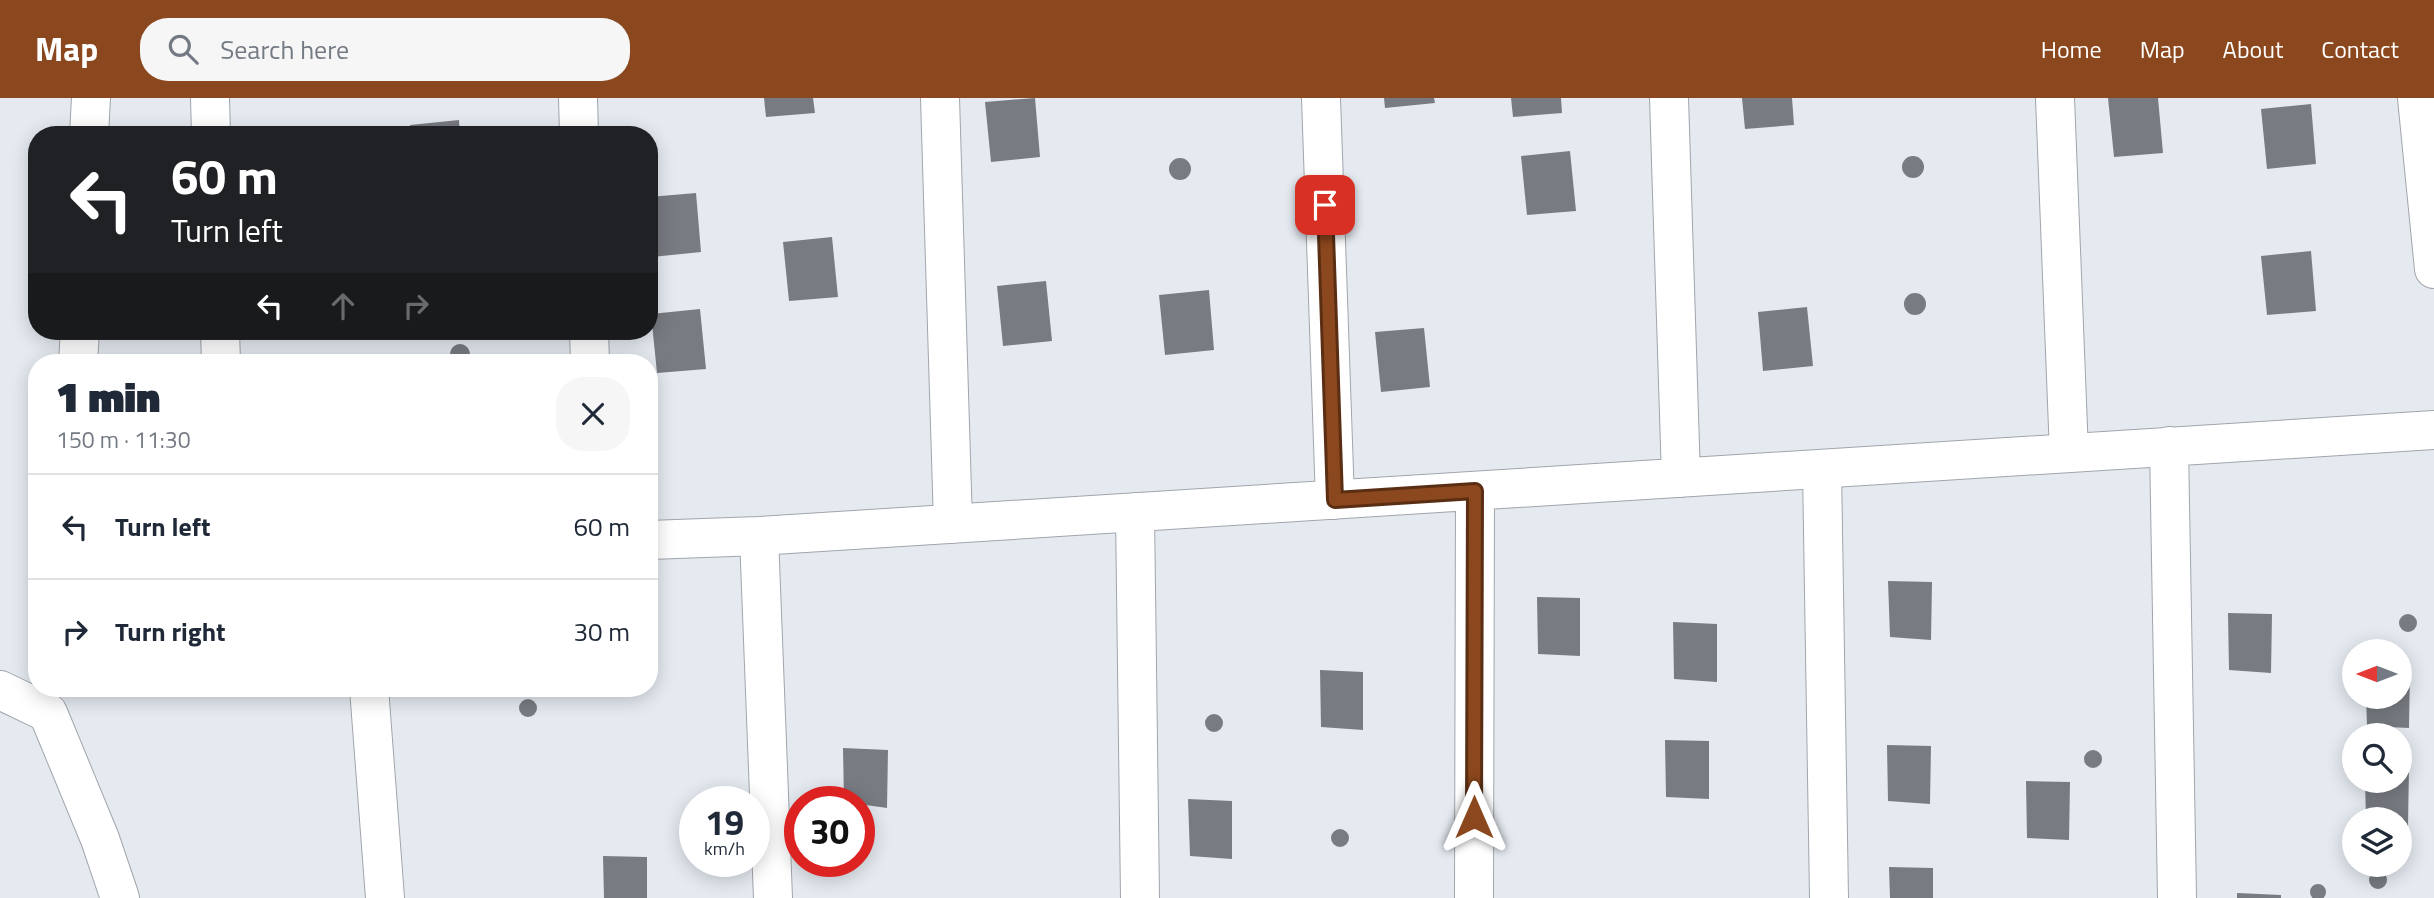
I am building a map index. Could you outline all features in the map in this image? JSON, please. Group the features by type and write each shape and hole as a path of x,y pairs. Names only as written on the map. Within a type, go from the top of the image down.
{"street":[{"path":"89,126 91,98"},
{"path":"210,98 211,126"},
{"path":"578,98 579,126"},
{"path":"940,98 953,524"},
{"path":"1321,98 1335,500"},
{"path":"1669,98 1681,478"},
{"path":"2055,98 2069,453"},
{"path":"2417,98 2434,269"},
{"path":"658,540 759,536 2434,430"},
{"path":"2169,446 2177,898"},
{"path":"1822,469 1829,898"},
{"path":"1474,898 1475,491"},
{"path":"1135,512 1140,898"},
{"path":"759,536 773,898"},
{"path":"0,690 28,696"},
{"path":"31,697 48,701 120,898"},
{"path":"370,697 385,898"}],"building":[{"path":"764,98 813,98 815,113 766,117"},
{"path":"1035,98 1040,157 991,162 985,102"},
{"path":"1384,98 1434,98 1435,103 1385,108"},
{"path":"1511,98 1561,98 1562,113 1513,117"},
{"path":"1742,98 1792,98 1794,125 1745,129"},
{"path":"2108,98 2158,98 2163,153 2114,157"},
{"path":"2311,104 2316,164 2267,169 2261,109"},
{"path":"459,120 459,126 410,126"},
{"path":"1570,151 1576,211 1527,215 1521,156"},
{"path":"1913,156 1921,159 1924,167 1921,175 1913,178 1905,175 1902,167 1905,159"},
{"path":"1180,158 1188,161 1191,169 1188,177 1180,180 1172,177 1169,169 1172,161"},
{"path":"696,193 701,252 658,256 658,196"},
{"path":"832,237 838,297 789,301 783,242"},
{"path":"2311,251 2316,311 2267,315 2261,256"},
{"path":"1046,281 1052,341 1003,346 997,286"},
{"path":"1209,290 1214,350 1165,355 1159,295"},
{"path":"1915,293 1923,296 1926,304 1923,312 1915,315 1907,312 1904,304 1907,296"},
{"path":"1807,307 1813,366 1763,371 1758,312"},
{"path":"700,309 706,369 658,373 658,354 655,354 654,340 658,340 658,313"},
{"path":"1424,328 1430,387 1381,392 1375,332"},
{"path":"456,344 464,344 470,354 450,354"},
{"path":"1888,581 1932,582 1931,640 1890,637"},
{"path":"1537,597 1580,598 1580,656 1538,654"},
{"path":"2228,613 2272,614 2271,673 2229,670"},
{"path":"2404,614 2412,614 2417,623 2415,630 2404,632 2399,627 2399,619"},
{"path":"1673,622 1717,624 1717,682 1674,679"},
{"path":"1320,670 1363,672 1363,730 1321,727"},
{"path":"524,699 532,699 537,708 535,715 524,717 519,712 519,704"},
{"path":"2366,709 2409,709 2409,723 2367,723"},
{"path":"1210,714 1218,714 1223,723 1221,730 1210,732 1205,727 1205,719"},
{"path":"1665,740 1709,741 1709,799 1666,797"},
{"path":"1887,745 1931,746 1930,804 1888,801"},
{"path":"843,748 888,750 887,808 875,806 875,786 844,786"},
{"path":"2089,750 2097,750 2102,759 2100,766 2089,768 2084,763 2084,755"},
{"path":"2026,781 2070,782 2069,840 2027,838"},
{"path":"2365,793 2409,793 2408,807 2366,807"},
{"path":"1188,799 1232,801 1232,859 1190,856"},
{"path":"1336,829 1344,829 1349,838 1347,845 1336,847 1331,842 1331,834"},
{"path":"603,856 647,857 647,898 604,898"},
{"path":"1889,867 1933,868 1933,898 1890,898"},
{"path":"2369,877 2387,877 2387,884 2382,889 2374,889 2369,884"},
{"path":"2315,884 2321,884 2326,889 2322,899 2314,899 2310,895 2310,889"},
{"path":"2237,893 2281,895 2281,898 2237,898"}],"route":[{"path":"1325,205 1335,500 1475,491 1474,817"}]}
